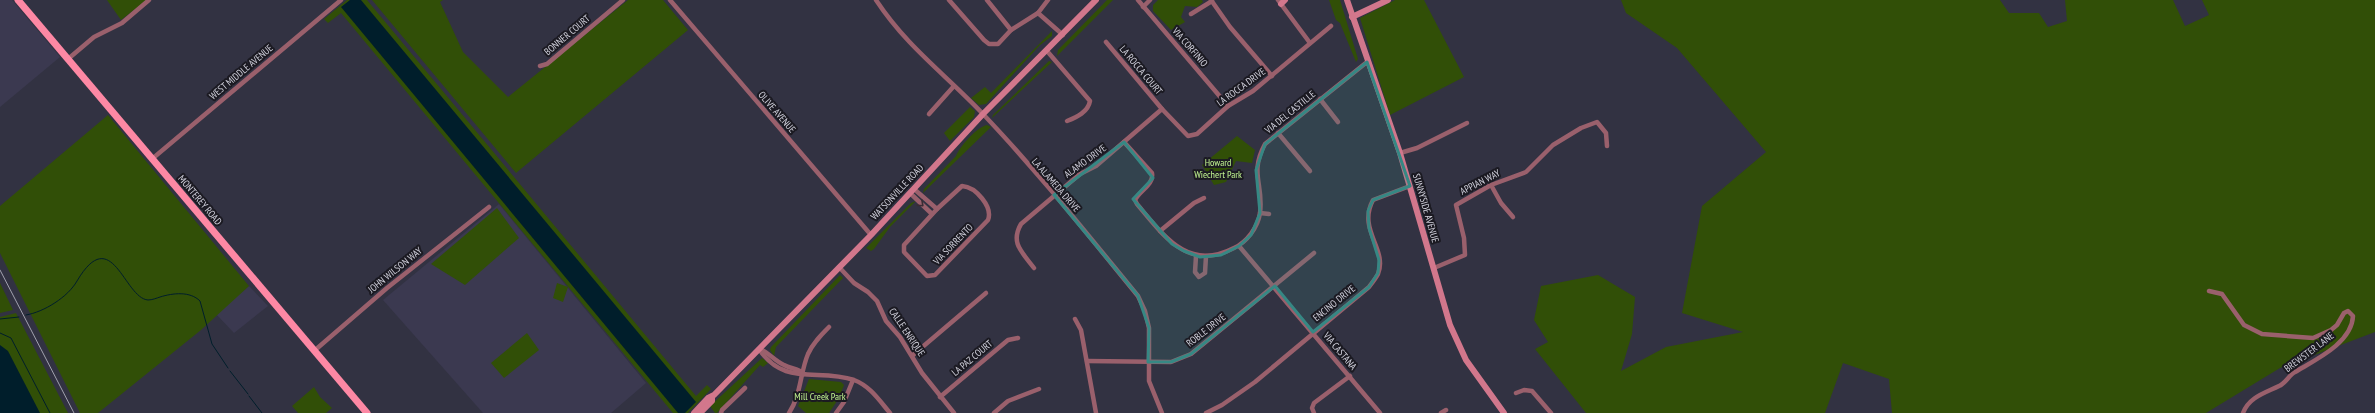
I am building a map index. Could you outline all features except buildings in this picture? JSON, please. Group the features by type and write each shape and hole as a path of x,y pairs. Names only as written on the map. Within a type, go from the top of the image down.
{"main road":[{"name":"MONTEREY ROAD","path":"18,0 366,413"},
{"name":"WATSONVILLE ROAD","path":"694,413 712,401 712,397 871,235 983,114 1063,35 1096,0"},
{"name":"SUNNYSIDE AVENUE","path":"1347,0 1367,62 1400,153 1450,325 1466,360 1504,413"},
{"path":"1352,17 1388,0"}],"street":[{"path":"68,59 94,37 122,24 149,0"},
{"name":"BONNER COURT","path":"540,66 547,64 623,0"},
{"name":"OLIVE AVENUE","path":"670,0 871,235"},
{"name":"LA ALAMEDA DRIVE","path":"876,0 887,18 917,52 983,114 1054,195 1138,296 1145,311 1149,328 1149,382 1162,413"},
{"path":"949,0 989,44 998,44 1011,30 1038,13 1048,0"},
{"path":"987,0 1011,30"},
{"name":"VIA CORFINIO","path":"1138,0 1228,106"},
{"path":"1143,6 1150,0"},
{"path":"1192,14 1212,0 1230,27 1272,76"},
{"path":"1281,1 1310,43"},
{"name":"WEST MIDDLE AVENUE","path":"152,158 339,2"},
{"path":"1038,13 1063,35"},
{"name":"LA ROCCA DRIVE","path":"1162,109 1188,136 1197,134 1228,106 1272,76 1331,26"},
{"name":"LA ROCCA COURT","path":"1106,42 1162,109"},
{"path":"1047,51 1090,101 1089,106 1083,113 1067,121"},
{"name":"VIA DEL CASTILLE","path":"1124,142 1152,173 1151,182 1135,200 1160,231 1172,244 1196,256 1221,255 1239,246 1251,235 1260,213 1256,170 1259,155 1265,144 1367,62"},
{"path":"929,114 954,86"},
{"path":"1320,99 1338,122"},
{"name":"ALAMO DRIVE","path":"1034,268 1017,244 1015,234 1021,224 1080,174 1096,166 1162,109"},
{"name":"APPIAN WAY","path":"1434,268 1465,255 1464,238 1456,205 1491,185 1526,172 1553,145 1581,128 1597,122 1606,133 1607,146"},
{"path":"1400,153 1417,148 1467,123"},
{"path":"1278,133 1310,171"},
{"path":"1491,185 1501,203 1513,217"},
{"name":"VIA SORRENTO","path":"962,186 971,188 990,212 988,220 935,275 927,276 904,252 903,249 905,242 932,214 962,186"},
{"name":"ENCINO DRIVE","path":"1206,413 1222,405 1255,382 1313,332 1369,287 1378,273 1379,260 1368,222 1368,211 1373,200 1410,186"},
{"path":"912,191 937,209"},
{"path":"912,191 932,214"},
{"path":"1160,231 1194,203 1204,198"},
{"name":"JOHN WILSON WAY","path":"314,351 387,288 489,206"},
{"path":"1260,213 1270,214"},
{"name":"VIA CASTANA","path":"1239,246 1275,286 1380,413"},
{"name":"ROBLE DRIVE","path":"1087,361 1171,362 1191,354 1314,253"},
{"path":"1196,256 1195,272 1199,277 1205,273 1206,256"},
{"name":"CALLE ENRIQUE","path":"839,267 854,283 868,292 877,301 886,321 913,356 922,373 954,413"},
{"name":"BREWSTER LANE","path":"2209,291 2222,294 2244,325 2262,334 2313,338 2331,330 2337,325 2344,313 2348,311 2353,316 2353,322 2347,334 2337,343 2310,365 2294,372 2280,386 2260,394 2246,407 2243,413"},
{"path":"913,356 986,293"},
{"path":"1075,319 1081,330 1096,413"},
{"path":"789,413 795,402 804,374 808,355 814,342 829,327"},
{"name":"LA PAZ COURT","path":"940,397 1008,340 1018,338"},
{"path":"759,349 768,352 782,365 799,369 804,374 853,380 874,394 890,413"},
{"path":"1314,413 1312,408 1314,403 1350,376"},
{"path":"836,413 844,402 853,380"},
{"path":"721,413 722,410 745,388"},
{"path":"994,413 1008,401 1039,389"},
{"path":"1516,393 1524,390 1532,391 1551,413"}],"highlighted area":[{"path":"1367,62 1410,186 1373,200 1368,211 1369,228 1379,260 1378,273 1369,287 1313,332 1275,286 1191,354 1171,362 1148,362 1149,328 1138,296 1054,195 1124,142 1153,178 1133,199 1172,244 1184,251 1200,257 1221,255 1239,246 1251,235 1260,213 1256,170 1265,144"}],"shaded area":[{"path":"0,0 12,0 60,57 0,107"},
{"path":"499,204 646,383 611,413 483,413 383,300"},
{"path":"249,286 268,306 234,333 216,314"}],"green space":[{"path":"107,0 147,0 121,20"},
{"path":"347,0 367,0 696,396 707,385 711,389 688,413 673,413 341,13 328,23 324,19"},
{"path":"372,0 443,0 440,2 463,52 508,97 628,0 663,0 688,30 516,173"},
{"path":"1107,0 1113,0 1057,56 1058,50"},
{"path":"1158,0 1202,0 1203,2 1197,7 1185,6 1181,17 1185,22 1171,30 1153,11 1153,5"},
{"path":"1329,0 1340,0 1358,59 1356,62 1340,23 1336,20"},
{"path":"1395,0 1424,0 1464,77 1390,115 1360,18"},
{"path":"1621,0 2000,0 2009,13 2039,13 2048,27 2067,21 2065,0 2173,0 2185,26 2209,15 2202,0 2375,0 2375,332 2280,368 2206,413 1892,413 1889,379 1843,363 1825,413 1586,413 1535,349 1548,342 1534,320 1541,286 1598,275 1635,297 1632,334 1621,371 1666,347 1743,332 1682,313 1702,206 1766,152 1677,48 1626,13"},
{"path":"1052,31 1052,36 1040,45 986,104 979,105 971,98 985,87 991,93"},
{"path":"1049,61 1052,62 992,118 993,115"},
{"path":"970,107 975,111 974,117 950,141 944,133"},
{"path":"108,115 249,286 201,330 98,413 80,413 0,253 0,206"},
{"path":"987,125 991,127 923,193 924,189 956,156 961,147 969,138 978,129"},
{"name":"Howard Wiechert Park","path":"1237,136 1255,150 1252,163 1236,161 1226,182 1214,185 1202,165"},
{"path":"916,201 890,227 874,249 871,251 866,248 911,203"},
{"path":"497,208 519,238 465,285 431,264"},
{"path":"840,275 843,278 776,347 774,356 770,350 771,347"},
{"path":"0,283 13,310 0,313"},
{"path":"557,283 568,287 563,302 553,298"},
{"path":"16,313 68,413 0,413 0,317"},
{"path":"527,333 539,350 504,378 491,363"},
{"path":"762,358 768,363 763,367 760,365 717,413 715,413 710,406"},
{"name":"Mill Creek Park","path":"809,379 841,382 844,385 839,398 829,413 806,413 798,406"},
{"path":"314,387 320,397 332,408 326,413 298,413 292,406"}],"water":[{"path":"350,0 361,0 696,402 685,413 678,413 341,7"},
{"path":"0,345 8,351 40,413 0,413"}],"waterway":[{"path":"26,315 40,311 62,298 73,287 89,265 99,259 109,261 117,268 139,296 148,300 170,295 186,294 200,301 212,344 228,368"},
{"path":"0,319 19,317"},
{"path":"0,333 11,338 50,413"},
{"path":"230,371 248,394"},
{"path":"249,396 262,413"}],"railway":[{"path":"0,270 74,413"}]}
